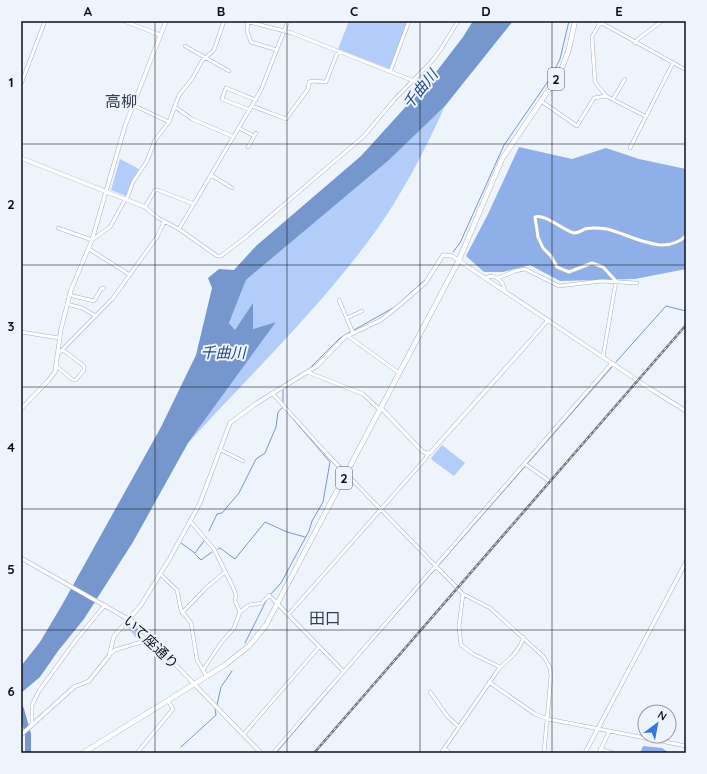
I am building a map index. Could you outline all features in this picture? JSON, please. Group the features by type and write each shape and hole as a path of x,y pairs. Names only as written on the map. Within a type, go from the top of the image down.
{"main road":[{"name":"2","path":"83,753 225,665 249,646 266,625 459,260 502,158 562,67 569,49 575,21"}],"street":[{"path":"21,84 45,21"},
{"path":"124,21 160,35"},
{"path":"21,409 51,379 56,366 59,338 69,295 89,249 133,105 166,21"},
{"path":"92,240 110,227 127,198 133,182 147,161 155,140 169,122 179,95 206,57 214,50 224,21"},
{"path":"277,50 251,42 247,31 246,21 284,31 414,81"},
{"path":"179,229 256,100 288,21"},
{"path":"390,72 409,21"},
{"path":"21,158 127,198 145,207 164,222 179,229 217,256 221,256 246,237 364,136 394,100 414,81 442,49 458,21"},
{"path":"635,43 638,39 662,21"},
{"path":"645,116 606,96 597,87 594,77 592,37 600,22 635,43 686,70"},
{"path":"185,46 229,71"},
{"path":"252,106 286,119 308,88 309,82 326,82 338,51"},
{"path":"630,148 673,63"},
{"path":"613,100 625,79"},
{"path":"250,110 222,99 226,88 256,100"},
{"path":"541,101 577,126 594,98 606,96"},
{"path":"133,105 169,122"},
{"path":"175,107 192,119 234,137"},
{"path":"239,128 255,135 248,148"},
{"path":"211,175 232,188"},
{"path":"145,207 152,194 158,190 194,204"},
{"path":"616,281 600,265 589,264 569,272 557,267 541,244 535,217 540,216 574,233 593,228 607,229 660,245 670,245 680,242 686,236"},
{"path":"58,354 113,298 159,234 164,222"},
{"path":"58,228 92,240"},
{"path":"89,249 130,275"},
{"path":"110,654 114,636 140,606 200,503 221,450 226,430 230,424 272,393 317,366 338,343 348,336 381,320 402,304 426,282 443,254 450,255 459,260 612,363 686,410"},
{"path":"486,278 490,276 498,278 515,271 525,269 559,286 601,281 637,283"},
{"path":"498,278 504,287 504,290"},
{"path":"603,357 616,281"},
{"path":"69,295 94,300 101,289 104,288"},
{"path":"339,300 353,334"},
{"path":"67,304 82,308 96,316"},
{"path":"347,318 362,311"},
{"path":"288,615 381,510 428,454 548,320"},
{"path":"21,332 59,338"},
{"path":"348,336 399,373"},
{"path":"56,366 73,380 76,380 84,370 84,366 63,350"},
{"path":"273,753 526,464 612,363"},
{"path":"307,372 363,394 422,451 428,454"},
{"path":"272,393 346,474 463,594 490,608 524,637 544,657 550,668 548,719 544,753"},
{"path":"221,450 243,461"},
{"path":"526,464 548,480"},
{"path":"190,521 214,549 232,584 236,595 235,601 240,612"},
{"name":"いて座通り","path":"21,558 130,619 261,753"},
{"path":"586,753 686,562"},
{"path":"182,613 207,587 225,572"},
{"path":"160,574 177,590 182,613 191,623 197,660 207,677"},
{"path":"463,594 460,626 462,645 473,654 500,667"},
{"path":"203,670 221,643 234,628 240,612 249,605 262,603 269,596 344,672"},
{"path":"31,724 32,705 39,692 103,604"},
{"path":"441,753 500,667 513,657 524,637"},
{"path":"21,734 74,687 89,681 110,654 115,650 151,639"},
{"path":"243,735 319,647"},
{"path":"489,682 534,714 548,719 686,746"},
{"path":"430,692 448,717 459,727"},
{"path":"136,753 173,709 168,701"},
{"path":"598,753 609,732"},
{"path":"444,748 450,753"},
{"path":"600,749 613,753"}],"shaded area":[{"path":"349,21 408,21 390,69 338,49"},
{"path":"445,106 430,139 404,187 375,232 354,260 308,314 188,443 276,322 253,329 253,304 235,330 229,323 246,280 389,160"},
{"path":"519,147 572,159 606,148 639,159 686,169 686,269 635,279 560,281 530,265 503,272 484,272 466,256 488,214"},
{"path":"120,159 139,169 132,180 126,196 111,190"},
{"path":"442,445 465,463 454,476 431,458"},
{"path":"130,623 142,633 135,637 127,625"},
{"path":"643,746 662,748 669,753 640,753"}],"water":[{"name":"千曲川","path":"473,21 513,21 445,106 389,160 246,280 229,323 235,330 253,303 253,329 276,322 188,443 133,542 84,619 58,651 40,677 21,693 21,666 40,642 62,605 161,427 196,355 212,288 208,278 219,269 234,270 256,246 361,156 430,80 463,37"}],"waterway":[{"path":"453,252 460,243 504,145 551,77 560,59 569,21"},
{"path":"406,297 425,280"},
{"path":"616,362 666,306 686,311"},
{"path":"354,330 393,308"},
{"path":"281,386 309,369 340,338 350,332"},
{"path":"368,646 612,367"},
{"path":"283,389 283,402"},
{"path":"270,595 281,583 323,502 330,462 282,406"},
{"path":"209,531 217,514 222,513 239,493 256,459 265,453 276,427 278,412 282,408"},
{"path":"218,549 220,548 235,559 265,522 287,532 305,537"},
{"path":"181,543 195,553 204,541"},
{"path":"195,554 201,560 212,552"},
{"path":"245,643 266,601"},
{"path":"276,753 364,650"},
{"path":"217,705 221,687 232,671"},
{"path":"21,709 28,734 28,753"},
{"path":"181,747 216,715 215,709"}],"railway":[{"path":"314,753 686,325"}],"district":[{"name":"高柳","path":"121,101"},
{"name":"田口","path":"325,618"}]}
